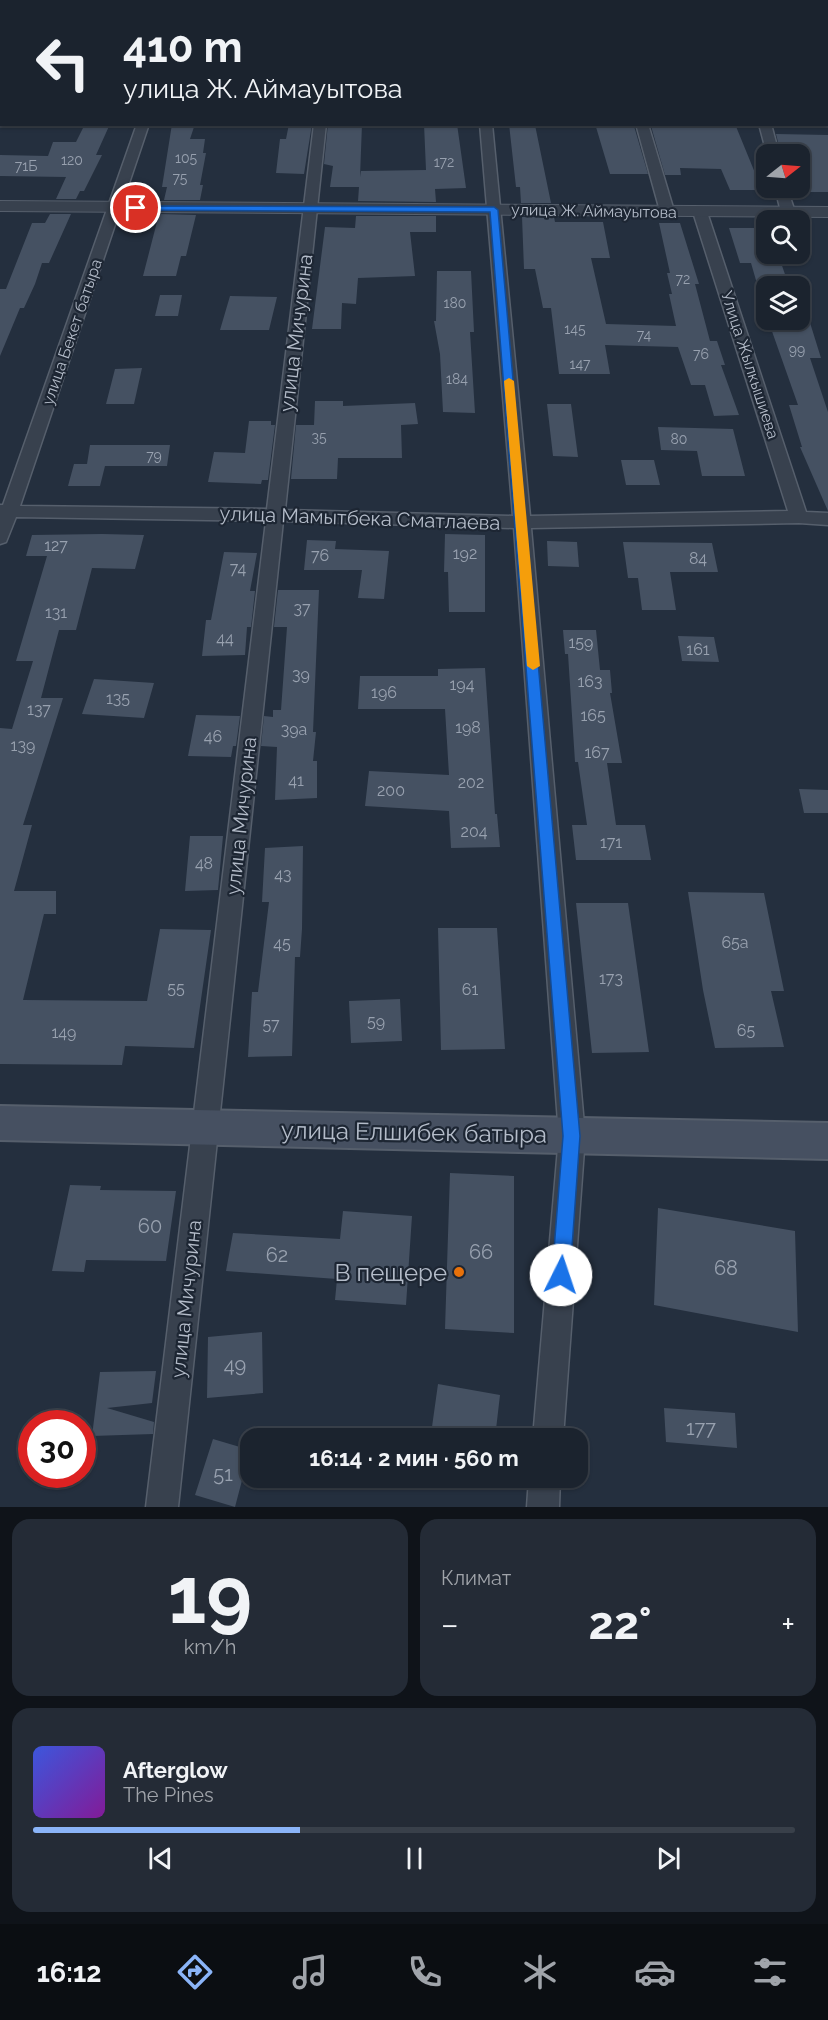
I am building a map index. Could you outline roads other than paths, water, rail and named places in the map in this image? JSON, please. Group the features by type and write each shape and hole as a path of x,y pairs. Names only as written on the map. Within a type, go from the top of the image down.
{"main road":[{"name":"улица Елшибек батыра","path":"0,1123 828,1141"}],"street":[{"name":"улица Бекет батыра","path":"0,538 5,511 142,126"},
{"name":"улица Мичурина","path":"162,1507 320,126"},
{"path":"486,126 522,522 572,1136 549,1428"},
{"path":"643,126 667,211"},
{"path":"766,126 770,144"},
{"name":"улица Ж. Аймауытова","path":"0,206 756,212"},
{"name":"Улица Жылкышиева","path":"700,212 799,517"},
{"name":"улица Ж. Аймауытова","path":"810,212 828,212"},
{"name":"улица Мамытбека Сматлаева","path":"5,511 522,522 799,517 828,519"},
{"path":"543,1507 544,1488"}],"place":[{"name":"В пещере","path":"459,1272"}]}
